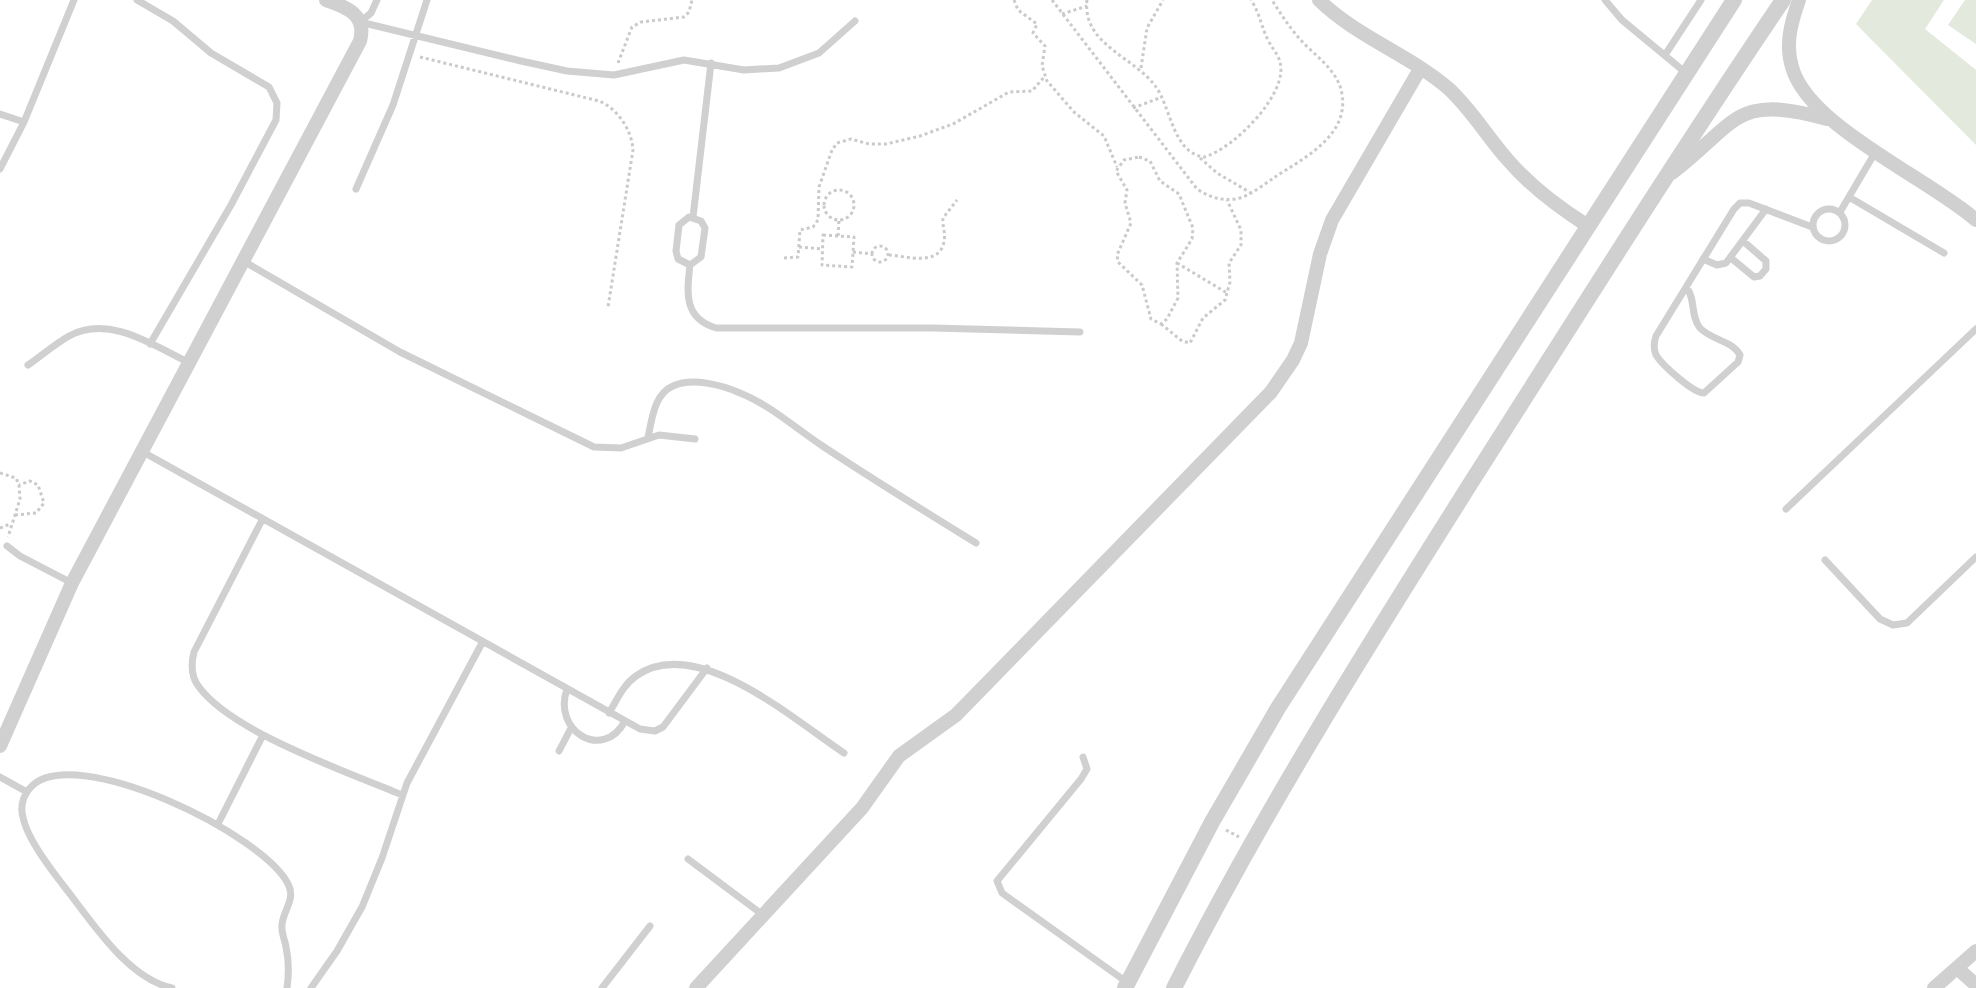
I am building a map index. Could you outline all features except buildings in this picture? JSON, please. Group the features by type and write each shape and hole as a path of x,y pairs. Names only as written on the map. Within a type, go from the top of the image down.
{"street":[{"path":"0,746 72,583 360,41 360,22 348,8 327,0"},
{"path":"1319,0 1340,19 1446,87 1465,105 1525,178 1558,207 1588,226"},
{"path":"1127,986 1212,822 1313,652 1734,0"},
{"path":"1174,988 1250,843 1351,673 1663,180 1783,0"},
{"path":"1798,0 1789,34 1792,68 1808,98 1829,120 1934,187 1976,220"},
{"path":"696,988 862,808 899,756 956,715 1271,393 1288,369 1301,343 1318,262 1332,220 1420,69"},
{"path":"1663,180 1723,127 1751,111 1782,108 1829,120"},
{"path":"1934,988 1976,951"},
{"path":"1957,968 1976,985"}],"lane":[{"path":"0,169 24,122 74,0"},
{"path":"137,0 173,21 212,53 262,82 274,94 278,112 276,120 231,205 150,344"},
{"path":"360,22 371,13 377,0"},
{"path":"356,189 393,105 427,0"},
{"path":"1665,55 1701,0"},
{"path":"1609,2 1622,20 1686,73"},
{"path":"360,22 533,64 614,75 671,61 691,60 753,70 793,65 825,48 855,21"},
{"path":"693,217 711,63"},
{"path":"0,114 24,122"},
{"path":"1840,212 1876,151"},
{"path":"1849,197 1944,252"},
{"path":"1686,287 1691,294 1698,325 1712,338 1735,349 1740,355 1738,362 1704,393 1695,392 1660,360 1654,348 1656,336 1703,259 1737,206 1749,203 1812,226"},
{"path":"1827,208 1840,212 1846,223 1842,236 1837,240 1824,241 1814,233 1812,226 1816,214 1827,208"},
{"path":"1703,259 1720,265 1731,258 1766,209"},
{"path":"693,217 701,220 705,228 701,257 690,265 678,259 676,250 679,225 684,219 693,217"},
{"path":"1731,258 1754,277 1760,276 1766,269 1766,261 1743,241"},
{"path":"244,262 400,352 594,447 621,448 659,435 694,439"},
{"path":"690,265 688,303 696,317 716,328 921,327 1080,332"},
{"path":"28,365 69,337 91,329 118,330 190,363"},
{"path":"1786,509 1976,329"},
{"path":"648,437 657,404 669,388 681,383 725,387 765,405 818,444 976,543"},
{"path":"143,452 482,643 609,713 647,731 663,727 707,668"},
{"path":"262,520 194,652 192,665 195,680 204,693 223,709 263,735 402,795"},
{"path":"7,546 20,556 72,583"},
{"path":"1825,560 1880,619 1900,625 1907,623 1976,557"},
{"path":"311,988 337,951 362,907 382,858 402,795 482,643"},
{"path":"609,713 626,684 650,669 677,664 707,668 734,679 844,753"},
{"path":"567,689 564,713 571,728 579,735 598,740 614,735 625,721"},
{"path":"559,751 571,728"},
{"path":"218,824 263,735"},
{"path":"1083,757 1086,769 1081,779 997,881 1002,893 1127,986"},
{"path":"172,988 154,982 136,971 67,890 23,820 22,805 27,792 44,778 82,774 106,779 178,804 218,824 261,856 288,886 290,899 282,925 288,963 287,988"},
{"path":"0,777 27,792"},
{"path":"688,859 763,915"},
{"path":"602,988 650,926"}],"path":[{"path":"614,75 632,27 641,22 684,16 689,12 692,0"},
{"path":"1014,0 1018,10 1037,24 1034,33 1045,46 1042,66 1045,75 1074,112 1104,136 1117,167 1117,176 1127,190 1126,208 1131,223 1117,255 1118,262 1142,285 1151,319 1182,341 1190,343 1203,318 1220,305 1228,293 1229,263 1243,238 1227,200"},
{"path":"1052,0 1197,189 1210,197 1227,200 1251,193 1317,150 1331,135 1342,112 1342,93 1334,74 1299,37 1272,0"},
{"path":"1087,0 1089,21 1100,39 1141,69 1162,97 1177,135 1187,148 1217,172 1251,193"},
{"path":"1141,69 1147,28 1163,0"},
{"path":"1199,156 1209,156 1234,142 1277,88 1280,62 1251,0"},
{"path":"1062,14 1087,6"},
{"path":"410,55 599,101 614,110 631,137 633,150 608,307"},
{"path":"784,258 798,257 800,230 813,227 818,220 819,187 832,150 837,143 851,139 869,144 886,144 931,134 1009,92 1028,92 1036,89 1045,75"},
{"path":"1133,108 1162,97"},
{"path":"1117,167 1128,159 1145,158 1154,165 1160,181 1179,194 1193,232 1177,263 1178,297 1167,319 1161,324"},
{"path":"837,189 848,192 854,207 849,216 838,220 828,216 824,206 827,195 837,189"},
{"path":"889,255 927,259 936,255 944,242 943,218 957,200"},
{"path":"838,220 838,236"},
{"path":"823,235 838,236 854,237 852,267 822,265 823,235"},
{"path":"872,254 879,246 886,248 889,255"},
{"path":"799,247 822,249"},
{"path":"853,252 872,254"},
{"path":"872,254 875,260 882,262 889,255"},
{"path":"1177,263 1228,293"},
{"path":"0,473 11,475 19,485 20,499 7,546"},
{"path":"15,514 36,513 44,503 42,489 38,485 30,481 19,485"},
{"path":"0,528 12,523"},
{"path":"1212,822 1250,843"}],"shaded area":[{"path":"1872,0 1944,0 1925,29 1976,70 1976,145 1856,24"},
{"path":"1965,0 1976,0 1976,44 1948,25"}]}
